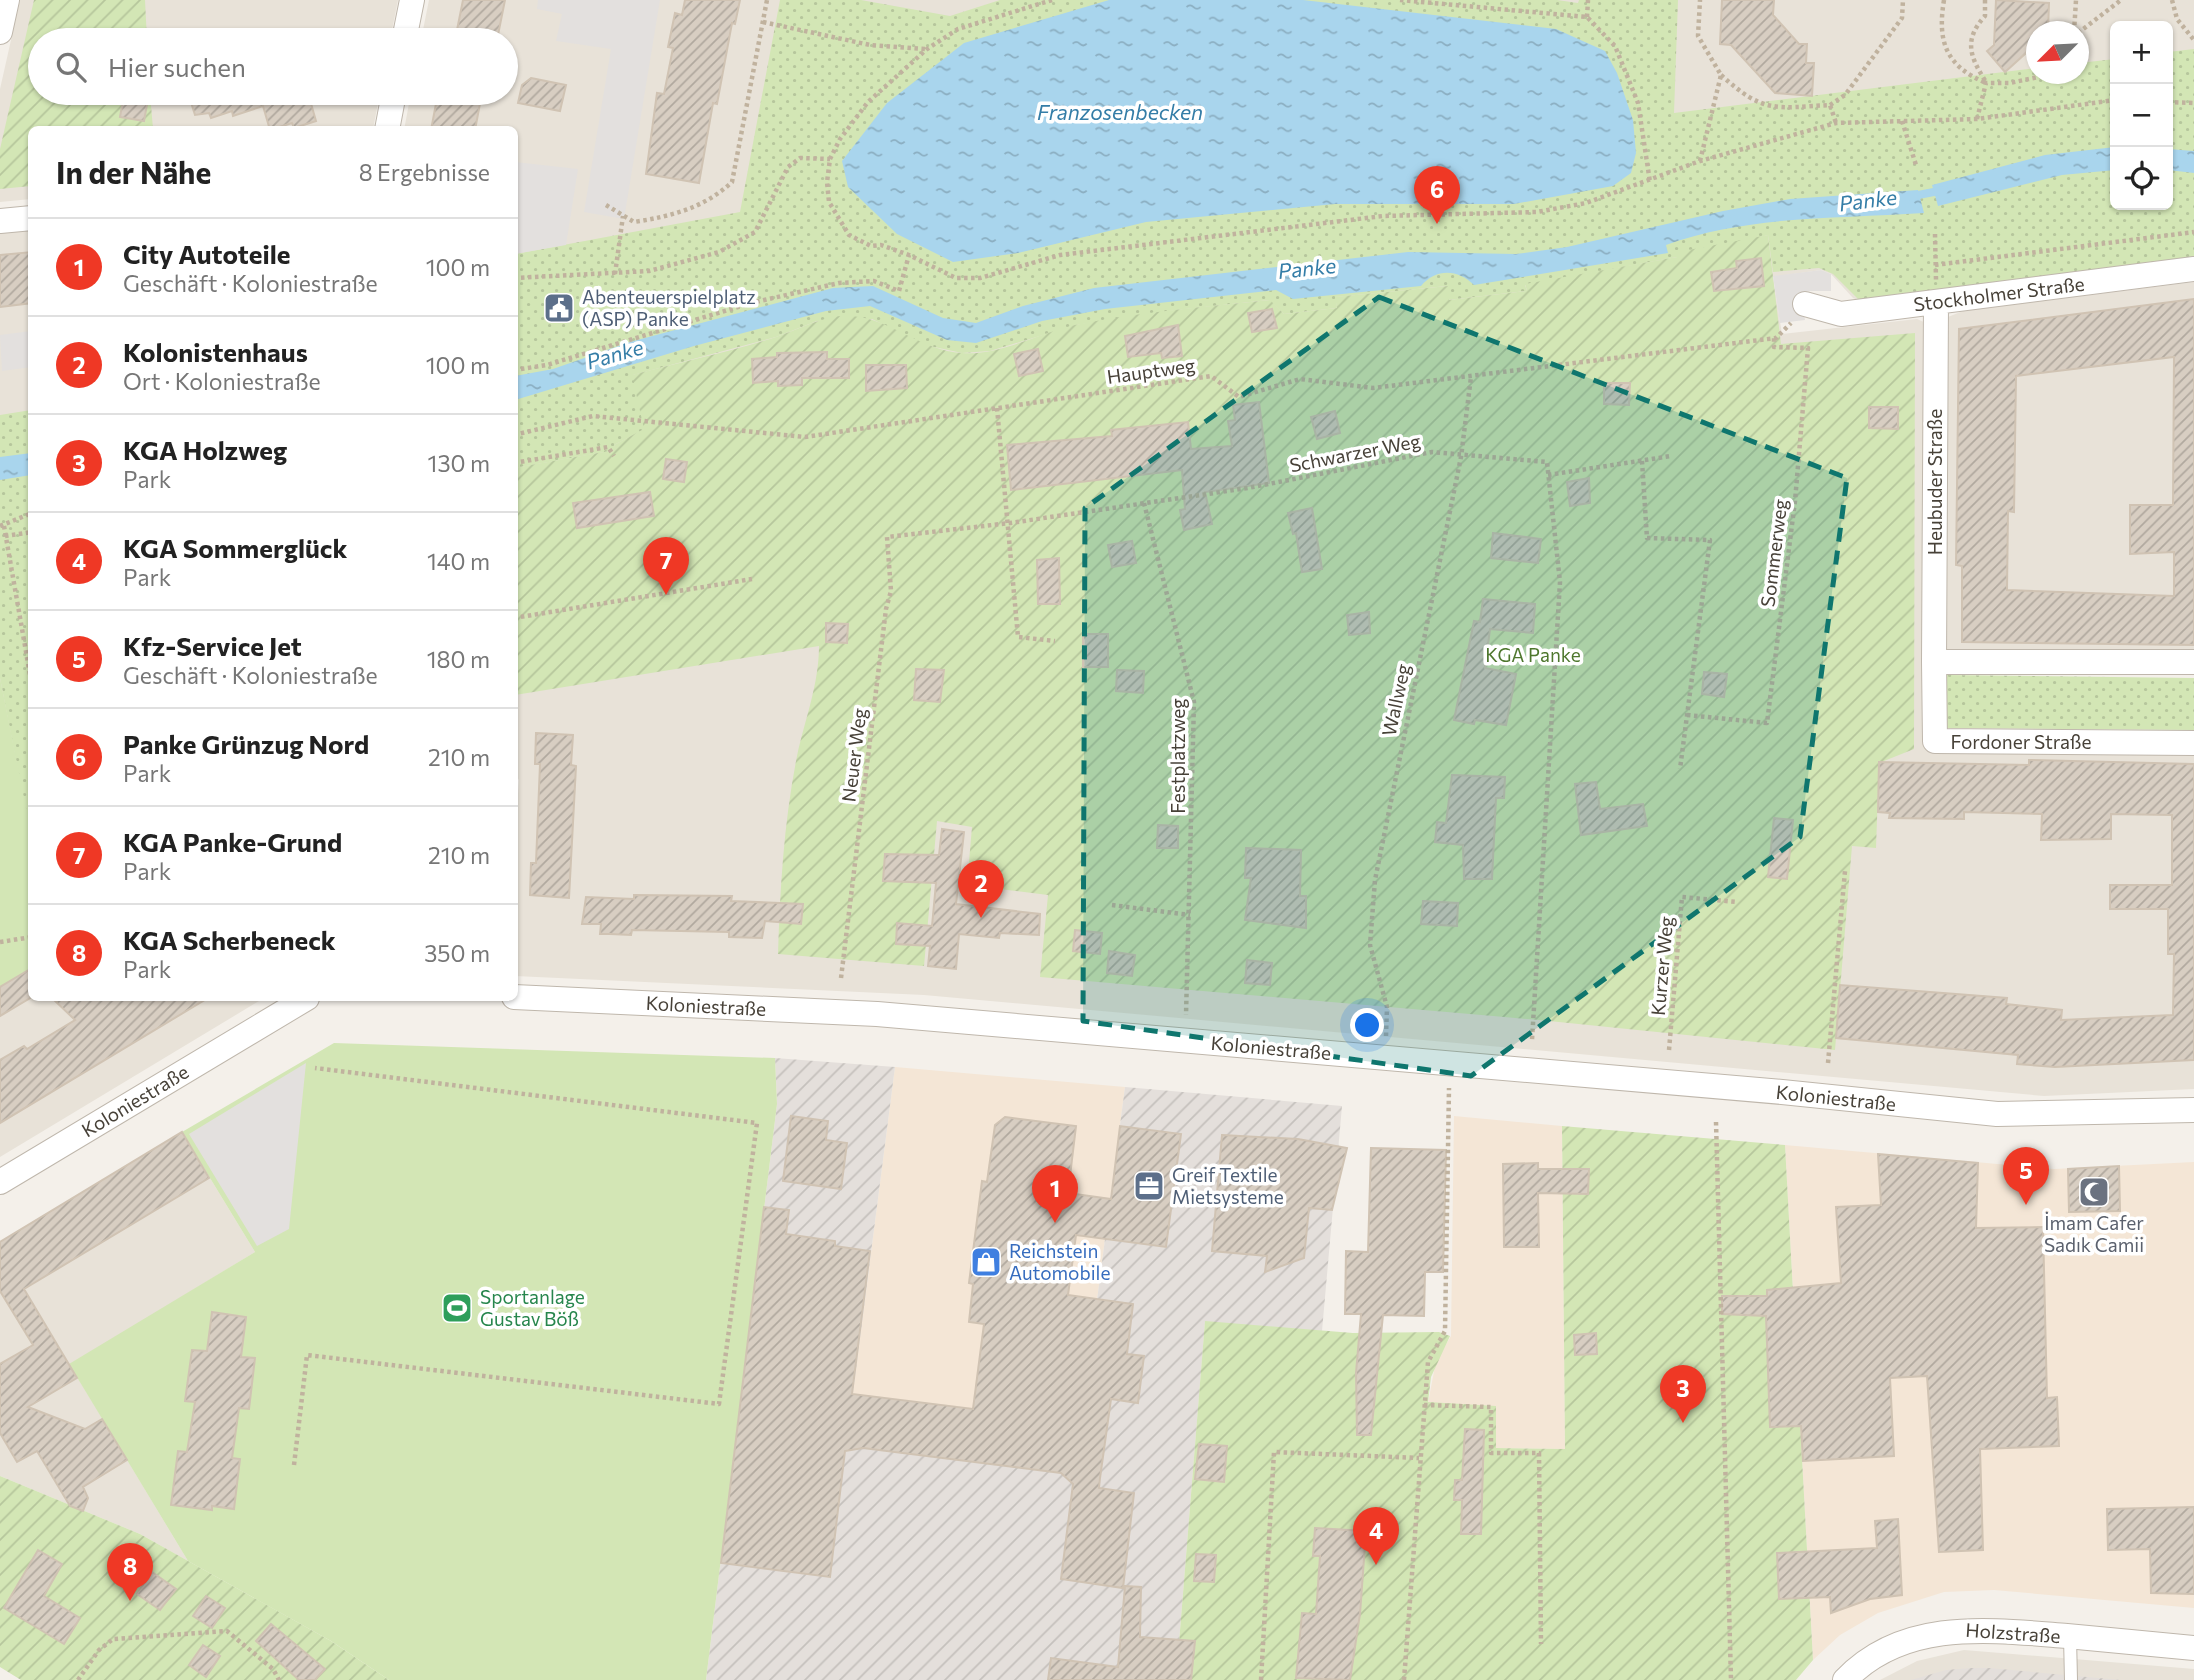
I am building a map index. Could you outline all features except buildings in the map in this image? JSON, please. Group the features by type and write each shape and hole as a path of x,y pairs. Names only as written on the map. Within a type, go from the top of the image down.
{"street":[{"path":"406,28 412,0"},
{"path":"388,126 392,105"},
{"path":"0,221 28,218"},
{"name":"Stockholmer Straße","path":"1805,304 1842,314 2194,269"},
{"name":"Heubuder Straße","path":"1934,662 1936,302"},
{"path":"1934,662 2194,662"},
{"name":"Fordoner Straße","path":"1934,662 1935,741 2194,743"},
{"name":"Koloniestraße","path":"518,997 877,1014 1450,1063 1997,1114 2194,1110"},
{"name":"Koloniestraße","path":"0,1182 302,1001"},
{"name":"Holzstraße","path":"1845,1680 1872,1658 1902,1644 1951,1630 1977,1628 2194,1648"}],"lane":[{"path":"2070,1637 2071,1680"}],"path":[{"path":"606,205 634,222 673,216 714,199 732,182 767,0"},
{"path":"1052,0 958,29 927,49 868,102 840,139 830,159 827,182 829,202 849,235 870,246 881,245 909,255 956,278 980,278 1060,255 1370,218 1537,212 1586,203 1650,182 1700,161 1836,123 1978,119 2110,101"},
{"path":"1400,0 1587,18 1615,46 1638,103 1650,182"},
{"path":"1587,18 1588,0"},
{"path":"1700,0 1698,36 1721,75 1743,95 1773,108 1830,105 1845,95 1902,18 1903,0"},
{"path":"1944,0 1940,25 1948,53 1965,74 1986,83 2026,80"},
{"path":"1978,119 1986,83 1973,61 1969,43 1975,27 1985,16 1985,0"},
{"path":"2076,0 2076,21"},
{"path":"2089,23 2121,0"},
{"path":"2172,0 2177,19 2194,40"},
{"path":"763,22 870,45 927,49"},
{"path":"1700,161 1721,75"},
{"path":"2173,102 2194,103"},
{"path":"1830,105 1836,123"},
{"path":"1902,121 1916,165"},
{"path":"518,278 615,274 649,271 681,264 735,243 755,232 788,167 800,158 830,159"},
{"path":"615,274 623,216"},
{"path":"1936,234 1935,265 2194,232"},
{"path":"518,369 547,365 751,303 839,283 874,281 900,290 909,255"},
{"name":"Hauptweg","path":"518,434 593,416 805,437 1211,376 1239,397 1300,379 1373,388 1777,338"},
{"name":"Sommerweg","path":"1687,715 1768,723 1795,501 1808,348 1774,346 1777,338"},
{"name":"Wallweg","path":"1386,1029 1387,1007 1370,945 1375,880 1461,457 1471,377"},
{"path":"997,408 1010,523 1018,637 1055,641"},
{"path":"518,462 608,447 614,456"},
{"name":"Schwarzer Weg","path":"887,537 1010,523 1248,488 1432,452 1461,457 1547,462 1548,475"},
{"path":"1532,1040 1560,582 1548,475 1671,456"},
{"path":"1642,461 1647,538 1710,540 1680,769"},
{"name":"Festplatzweg","path":"1144,503 1194,702 1186,1014"},
{"path":"28,515 2,526 28,663"},
{"path":"5,536 28,532"},
{"name":"Neuer Weg","path":"841,978 884,622 891,591 887,537"},
{"path":"518,617 752,579"},
{"path":"1828,1063 1845,871"},
{"name":"Kurzer Weg","path":"1669,1050 1682,897 1737,902"},
{"path":"1112,905 1190,915"},
{"path":"0,942 28,938"},
{"path":"1404,1680 1428,1362 1445,1331 1450,1063"},
{"path":"294,1465 307,1355 719,1404 757,1123 314,1068"},
{"path":"1716,1122 1731,1680"},
{"path":"1424,1405 1491,1407 1491,1453 1539,1453 1541,1644"},
{"path":"1261,1680 1274,1452 1419,1458"},
{"path":"78,1680 99,1650 113,1639 227,1631 273,1669 279,1680"}],"highlighted area":[{"path":"1379,297 1847,478 1800,837 1471,1076 1083,1021 1085,508"}],"shaded area":[{"path":"20,0 398,0 392,28 28,28 28,105 378,105 374,126 28,126 28,199 0,202 0,89"},
{"path":"429,0 2194,0 2194,261 1860,301 1853,298 1831,274 1821,270 1773,277 1782,334 1917,319 1926,323 1924,740 2194,753 2194,1089 2044,1096 924,995 518,976 518,126 405,126 409,105 518,105 518,28 423,28"},
{"path":"538,0 660,0 624,219 584,212 611,49 556,41 562,14 537,9"},
{"path":"518,162 578,169 566,245 518,253"},
{"path":"28,230 28,1001 259,1001 0,1157 0,233"},
{"path":"1821,270 1831,274 1831,291 1808,291 1801,295 1805,320 1780,323 1773,276"},
{"path":"2194,282 2194,654 1948,651 1943,647 1948,317 1963,311"},
{"path":"28,331 28,367 2,371 0,335"},
{"path":"775,1058 895,1067 846,1446 1074,1475 1125,1087 1342,1106 1322,1331 1205,1322 1176,1680 706,1680 777,1104"},
{"path":"306,1063 289,1229 257,1246 189,1134"},
{"name":"Reichstein Automobile","path":"895,1067 1125,1087 1074,1475 846,1446"},
{"path":"1454,1116 1562,1126 1565,1449 1496,1448 1428,1403 1436,1361 1451,1336"},
{"path":"182,1132 255,1252 70,1365 188,1561 140,1534 0,1476 0,1242"},
{"path":"1785,1145 2054,1169 2194,1162 2194,1608 1994,1590 1944,1592 1878,1613 1840,1635 1813,1660"},
{"path":"1964,1650 2194,1669 2194,1680 1880,1680 1917,1661"},
{"path":"1971,1668 2120,1680 1911,1680 1946,1670"}],"green space":[{"path":"34,0 145,0 146,28 28,28 28,105 151,105 153,126 28,126 28,186 0,189 0,149"},
{"path":"780,0 861,0 950,16 1000,0 1557,0 1578,3 1579,0 1678,0 1674,113 2026,69 2026,84 2089,84 2089,62 2110,60 2110,210 2173,210 2173,51 2194,49 2194,259 1859,300 1833,274 1819,268 1773,272 1768,235 1677,257 1525,285 1527,291 1448,300 1447,286 1336,297 1337,308 1284,314 1269,300 1176,310 1076,325 990,351 962,353 925,345 872,319 817,321 776,337 633,375 645,429 614,445 616,450 518,467 518,253 740,212"},
{"name":"KGA Panke","path":"1768,235 1781,344 1915,333 1914,749 1879,763 1876,848 1852,846 1835,1050 1539,1020 1040,977 1048,895 967,885 972,827 937,821 924,966 778,954 781,879 789,805 797,756 814,688 819,646 518,695 518,467 615,450 614,445 644,429 632,375 776,337 842,316 866,318 947,351 976,353 1005,348 1075,325 1172,310 1270,300 1284,314 1337,308 1335,297 1448,286 1449,300 1527,291 1525,284 1677,257 1678,252"},
{"path":"28,410 28,823 0,678 0,415"},
{"path":"1947,675 2194,678 2194,730 1946,728"},
{"path":"0,678 28,818 28,970 0,987"},
{"name":"Sportanlage Gustav Böß","path":"334,1043 775,1058 777,1104 706,1680 389,1680 331,1641 188,1561 69,1364 255,1252 182,1132"},
{"path":"1562,1126 1785,1145 1813,1660 1796,1680 1176,1680 1205,1321 1353,1333 1439,1332 1450,1336 1431,1377 1428,1402 1496,1406 1496,1448 1565,1449"},
{"path":"0,1476 140,1534 331,1641 389,1680 21,1680 0,1667"}],"water":[{"name":"Franzosenbecken","path":"1109,0 1303,0 1556,29 1605,51 1617,73 1633,120 1636,153 1631,173 1613,186 1514,204 1335,204 1146,222 1018,253 953,262 897,234 848,187 842,161 887,103 964,43"},
{"path":"2110,148 2110,170 2062,175 1938,206 1932,185 2045,155"},
{"path":"2173,149 2194,151 2194,173 2173,171"},
{"path":"1918,190 1924,213 1793,220 1729,228 1666,245 1668,253 1474,285 1461,276 1447,273 1433,276 1421,286 1293,299 1276,290 1105,309 1042,321 976,343 947,340 870,306 826,311 694,346 518,399 518,375 553,369 630,342 833,288 873,286 943,318 976,323 1023,306 1094,288 1408,252 1516,254 1567,247 1723,211 1790,199"},
{"path":"28,453 28,475 0,480 0,457"}],"waterway":[{"name":"Panke","path":"1908,197 1944,190"}],"place":[{"name":"Panke Grünzug Nord","path":"1437,224"},
{"name":"Abenteuerspielplatz (ASP) Panke","path":"559,308"},
{"name":"KGA Panke-Grund","path":"666,595"},
{"name":"Kolonistenhaus","path":"981,918"},
{"name":"Greif Textile Mietsysteme","path":"1149,1186"},
{"name":"İmam Cafer Sadık Camii","path":"2094,1192"},
{"name":"Kfz-Service Jet","path":"2026,1205"},
{"name":"City Autoteile","path":"1055,1223"},
{"name":"Reichstein Automobile","path":"986,1262"},
{"name":"Sportanlage Gustav Böß","path":"457,1308"},
{"name":"KGA Holzweg","path":"1683,1423"},
{"name":"KGA Sommerglück","path":"1376,1565"},
{"name":"KGA Scherbeneck","path":"130,1601"}]}
